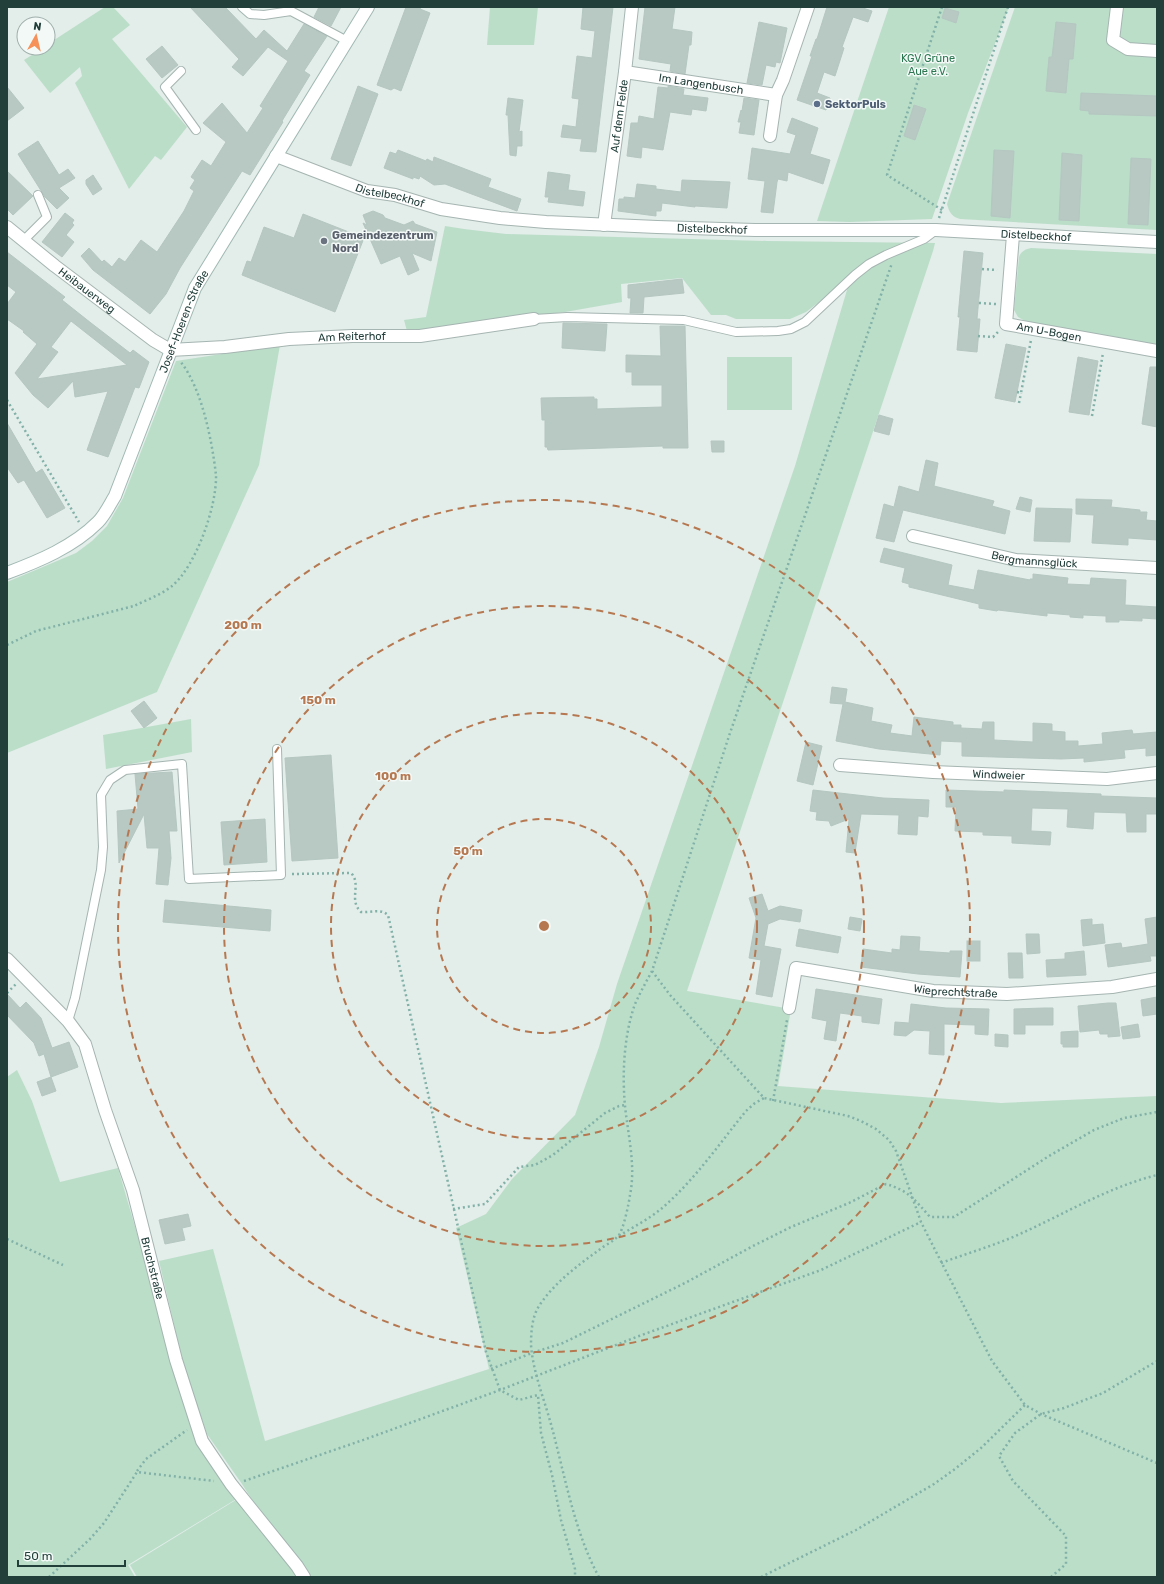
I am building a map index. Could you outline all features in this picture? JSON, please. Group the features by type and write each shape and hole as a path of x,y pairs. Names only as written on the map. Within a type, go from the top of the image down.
{"street":[{"name":"Josef-Hoeren-Straße","path":"7,573 37,562 69,545 99,522 115,496 195,288 368,7"},
{"name":"Auf dem Felde","path":"604,225 626,72 632,7"},
{"path":"770,136 776,95 783,80 808,7"},
{"path":"1117,7 1113,40 1128,49 1157,51"},
{"name":"Im Langenbusch","path":"626,72 776,95"},
{"name":"Distelbeckhof","path":"276,156 367,191 395,196 441,209 500,218 604,225 755,230 936,230 1157,242"},
{"name":"Heibauerweg","path":"7,227 22,241 153,340 170,350"},
{"name":"Am U-Bogen","path":"1012,235 1006,324 1104,343 1157,351"},
{"name":"Am Reiterhof","path":"170,350 225,347 289,339 352,336 420,336 534,319"},
{"name":"Bergmannsglück","path":"913,536 1016,560 1157,568"},
{"name":"Windweier","path":"840,765 932,772 1107,779 1157,773"},
{"name":"Bruchstraße","path":"7,960 68,1021 85,1044 105,1110 133,1190 176,1360 202,1441 231,1484 297,1566 304,1577"},
{"name":"Wieprechtstraße","path":"789,1008 796,968 933,991 1007,994 1112,987 1157,979"}],"lane":[{"path":"242,7 250,14 264,15 291,11 347,42"},
{"path":"181,71 165,87 196,130"},
{"path":"22,241 47,217 38,195"},
{"path":"534,319 567,317 684,320 717,326 736,332 778,331 791,329 805,322 855,275 869,264 924,239 936,230"},
{"path":"68,1021 76,998 101,870 103,847 101,795 110,780 125,770 182,764 189,879 281,875 277,749"}],"path":[{"path":"942,7 887,175 942,210"},
{"path":"936,230 1008,7"},
{"path":"619,1236 631,1193 632,1170 625,1105 624,1074 626,1046 631,1021 636,1004 652,971 730,734 888,279 895,251"},
{"path":"978,336 993,337 1006,324"},
{"path":"1019,403 1034,330"},
{"path":"1092,416 1097,378 1104,343"},
{"path":"7,645 36,631 134,606 173,586 191,561 199,545 213,507 217,486 216,475 207,427 195,389 185,368 170,350"},
{"path":"1017,392 1021,393"},
{"path":"1091,399 1095,400"},
{"path":"7,400 85,532"},
{"path":"281,875 352,873 356,881 356,908 361,912 378,911 384,912 388,915 453,1210 491,1369 500,1390 519,1400 538,1395 541,1432 575,1569 575,1577"},
{"path":"652,971 670,995 764,1098 848,1116 876,1129 889,1140 896,1151 921,1222 941,1264 992,1361 1025,1405 1041,1414 1157,1463"},
{"path":"773,1101 789,1008"},
{"path":"599,1577 582,1536 537,1376 532,1353 532,1323 537,1308 547,1295 576,1268 671,1200 690,1180 746,1111 755,1103 764,1098"},
{"path":"453,1210 485,1204 519,1167 535,1165 548,1157 605,1113 619,1106 625,1105"},
{"path":"491,1369 563,1343 685,1283 791,1227 849,1203 886,1184 898,1187 912,1196 930,1217 954,1217 1049,1156 1094,1130 1124,1118 1157,1112"},
{"path":"941,1264 1020,1234 1112,1191 1138,1181 1157,1176"},
{"path":"137,1472 231,1484 240,1482 366,1439 500,1390 633,1338 821,1270 921,1222"},
{"path":"7,1239 64,1265"},
{"path":"1051,1577 1066,1564 1066,1536 1013,1481 999,1456 1015,1433 1041,1414 1064,1408 1103,1393 1157,1361"},
{"path":"761,1577 856,1530 934,1484 955,1470 981,1448 1025,1405"},
{"path":"49,1577 90,1539 104,1523 146,1459 173,1439 197,1424"}],"green space":[{"path":"105,7 113,7 130,25 112,39 187,127 161,160 155,156 129,189 75,83 82,76 80,67 50,93 24,60 30,56 56,56 56,39"},
{"path":"490,7 538,7 534,45 487,45"},
{"name":"KGV Grüne Aue e.V.","path":"889,7 1009,7 968,113 932,219 850,222 817,221"},
{"path":"1015,7 1157,7 1157,230 960,219 955,217 950,212 947,204"},
{"path":"445,226 506,234 768,241 935,243 687,991 791,1009 778,1086 1001,1103 1157,1096 1157,1577 301,1577 242,1484 207,1434 185,1371 159,1261 213,1249 265,1441 489,1369 456,1228 486,1214 512,1179 575,1115 599,1047 617,984 795,466 852,273 827,296 806,312 790,319 736,319 726,315 711,315 682,278 621,284 622,302 565,312 407,331 404,320 426,317"},
{"path":"1031,248 1157,254 1157,344 1074,331 1025,321 1018,317 1014,310 1019,257 1021,253"},
{"path":"280,345 259,465 157,692 7,753 7,582 76,553 92,541 107,526 123,498 176,361"},
{"path":"727,357 792,357 792,410 727,410"},
{"path":"191,719 192,752 106,769 103,735"},
{"path":"17,1070 32,1101 60,1182 118,1168 180,1382 191,1426 238,1498 128,1565 135,1577 7,1577 7,1077"},
{"path":"239,1498 298,1577 137,1577 130,1565"}],"building":[{"path":"190,7 225,7 256,39 264,30 287,51 304,24 327,36 304,71 310,75 250,175 242,171 180,268 166,294 150,314 93,270 81,256 89,248 102,262 104,260 112,267 119,258 125,262 141,240 157,252 184,211 194,191 190,188 195,180 191,177 202,160 211,166 226,142 203,123 222,103 247,133 263,108 260,106 288,61 268,47 243,76 232,67 239,59"},
{"path":"319,7 341,7 331,26 314,17"},
{"path":"406,7 421,7 420,9 430,13 401,91 394,88 391,90 377,85"},
{"path":"583,7 613,7 596,152 580,151 582,139 561,137 563,125 576,127 579,99 572,98 577,56 592,58 595,31 581,29"},
{"path":"645,7 675,7 672,29 692,32 685,74 670,71 671,64 639,59"},
{"path":"827,7 860,7 872,11 868,22 853,17 842,47 844,48 835,76 824,72 817,93 830,98 826,110 797,100"},
{"path":"945,8 959,12 956,23 942,18"},
{"path":"759,22 787,28 780,63 776,62 775,67 766,65 762,85 747,83"},
{"path":"1056,22 1076,24 1073,59 1069,59 1066,93 1046,91 1049,57 1052,57"},
{"path":"162,46 178,65 162,78 146,59"},
{"path":"358,86 378,94 351,166 331,159"},
{"path":"668,86 684,89 683,95 708,98 706,111 692,109 691,115 670,112 663,150 642,147 641,158 627,156 631,123 638,123 639,116 654,119 658,87 668,88"},
{"path":"7,87 24,108 7,121"},
{"path":"1081,93 1157,96 1157,116 1089,114 1089,111 1080,110"},
{"path":"508,98 523,100 519,132 522,131 522,146 517,146 516,156 510,155 508,115 506,115"},
{"path":"744,98 759,100 754,135 739,133 741,122 738,122 741,110 742,111"},
{"path":"914,105 926,109 915,140 904,136"},
{"path":"792,118 818,128 810,154 830,160 823,184 788,172 787,181 778,179 773,213 761,212 765,181 748,179 752,148 790,154 796,135 787,132"},
{"path":"38,141 59,175 68,169 75,178 59,188 69,198 57,209 45,197 18,154"},
{"path":"398,150 426,161 427,159 433,162 434,157 491,179 488,187 521,199 517,211 445,184 434,185 420,176 419,179 413,177 413,179 384,168 390,152 396,154"},
{"path":"994,150 1014,151 1010,218 991,216"},
{"path":"1062,153 1082,155 1079,221 1059,220"},
{"path":"1131,158 1151,159 1148,225 1128,224"},
{"path":"7,171 33,196 13,215 7,209"},
{"path":"548,172 570,175 568,190 585,192 583,206 548,202 549,197 545,197"},
{"path":"93,175 102,189 93,195 86,184 86,180"},
{"path":"682,180 730,182 727,208 695,207 662,203 661,211 656,211 656,216 618,211 619,199 624,199 624,197 635,198 637,184 656,186 656,189 681,192"},
{"path":"373,211 383,215 385,218 404,225 413,221 415,224 437,232 431,261 412,253 419,270 408,275 400,256 381,264 363,223 367,225 363,215"},
{"path":"65,213 74,220 72,223 74,225 66,235 74,242 62,257 42,242"},
{"path":"303,214 364,238 335,312 242,275 247,261 251,262 264,227 294,238"},
{"path":"964,251 983,253 977,319 980,319 977,352 957,350 960,317 958,317"},
{"path":"7,252 65,297 62,300 91,323 130,353 133,350 149,362 139,388 135,387 108,457 87,450 108,391 75,397 73,381 48,408 33,395 15,373 37,344 23,332 24,331 7,319 7,304 16,292 7,285","holes":["71,321 127,365 37,379 58,352 51,347"]},
{"path":"682,279 684,293 644,297 643,313 630,313 631,298 628,298 628,285"},
{"path":"563,323 607,324 605,351 562,348"},
{"path":"660,326 685,326 688,448 663,448 663,446 548,450 547,447 545,447 545,420 542,420 541,398 594,397 594,399 597,399 597,409 662,407 662,385 632,385 632,372 626,372 626,355 661,356"},
{"path":"1006,344 1026,348 1015,402 995,398"},
{"path":"1078,357 1098,361 1089,415 1069,412"},
{"path":"1150,367 1157,367 1157,427 1142,424"},
{"path":"879,415 893,419 889,435 874,431"},
{"path":"7,423 36,473 42,469 65,508 47,518 24,480 18,483 7,467"},
{"path":"711,441 724,441 724,452 712,452"},
{"path":"926,460 938,463 934,486 994,501 992,506 1010,511 1005,534 903,510 894,542 876,538 884,504 894,507 899,486 919,492"},
{"path":"1020,497 1032,500 1030,512 1016,509"},
{"path":"1076,499 1112,500 1111,507 1147,512 1146,520 1157,521 1157,540 1128,538 1128,545 1092,543 1094,515 1076,514"},
{"path":"1036,508 1072,509 1070,542 1034,541"},
{"path":"884,548 952,565 948,585 974,590 978,570 1030,580 1033,579 1033,574 1068,578 1067,584 1090,585 1091,578 1126,580 1125,605 1157,607 1157,619 1142,618 1142,621 1119,620 1119,622 1106,622 1106,616 1083,615 1083,618 1047,613 1047,616 979,608 979,604 909,587 909,584 902,582 905,568 880,562"},
{"path":"832,687 847,689 845,702 873,708 871,721 892,725 890,733 912,736 914,717 953,722 953,725 961,725 961,728 982,729 983,722 994,722 994,740 1033,742 1033,723 1052,724 1052,731 1065,732 1065,741 1078,741 1078,746 1103,744 1102,733 1132,730 1133,734 1157,732 1157,755 1146,756 1146,748 1124,750 1125,758 1084,762 1084,758 1061,759 962,756 962,742 941,741 940,755 879,749 836,741 843,704 830,703"},
{"path":"144,701 157,718 144,728 131,711"},
{"path":"806,742 822,746 813,785 797,781"},
{"path":"331,755 338,858 292,861 285,758"},
{"path":"172,772 177,831 169,831 171,858 168,885 156,884 159,848 147,848 144,814 119,863 117,811 138,809 135,774"},
{"path":"813,790 883,798 929,800 928,817 918,816 917,835 898,834 899,815 861,814 855,853 846,852 849,819 831,826 829,821 816,820 817,812 810,811"},
{"path":"946,790 1004,792 1004,790 1157,798 1157,814 1146,814 1146,832 1127,832 1126,813 1094,812 1093,829 1067,827 1068,809 1032,808 1031,831 1051,832 1050,845 1012,843 1012,836 983,835 983,832 955,831 956,807 946,807"},
{"path":"265,819 267,862 224,865 221,822"},
{"path":"762,894 768,911 780,906 802,910 800,922 780,919 768,924 764,946 781,949 772,997 756,994 761,960 749,958 756,918 749,898"},
{"path":"165,900 271,910 270,931 163,922"},
{"path":"850,917 862,919 860,931 848,929"},
{"path":"1157,917 1157,956 1150,956 1151,961 1108,967 1105,945 1121,943 1122,948 1148,944 1145,919"},
{"path":"1092,919 1092,925 1103,924 1105,943 1083,946 1081,920"},
{"path":"799,929 841,937 838,953 796,946"},
{"path":"1026,934 1039,934 1040,953 1027,954"},
{"path":"901,936 920,937 919,951 950,953 950,951 962,951 960,977 918,974 861,967 863,949 892,953 892,949 900,950"},
{"path":"967,941 980,941 980,961 967,961"},
{"path":"1084,951 1086,975 1047,977 1046,960 1065,959 1065,953"},
{"path":"1008,953 1022,953 1023,978 1009,978"},
{"path":"816,989 882,999 879,1024 862,1022 862,1016 840,1013 836,1041 824,1039 827,1021 812,1018"},
{"path":"7,994 20,1008 26,1002 41,1018 52,1048 69,1042 78,1067 51,1077 44,1054 39,1056 34,1043 7,1015"},
{"path":"1157,997 1157,1014 1143,1016 1141,1000"},
{"path":"1116,1003 1120,1036 1108,1037 1108,1034 1100,1034 1099,1030 1080,1032 1078,1006"},
{"path":"911,1004 946,1008 989,1009 988,1035 975,1034 975,1025 944,1024 944,1055 929,1054 930,1031 914,1030 906,1036 894,1035 895,1022 909,1023"},
{"path":"1053,1008 1053,1025 1025,1025 1025,1034 1014,1034 1014,1009"},
{"path":"1138,1024 1140,1037 1123,1039 1121,1027"},
{"path":"1078,1031 1078,1047 1063,1047 1063,1044 1061,1044 1061,1032"},
{"path":"995,1034 1008,1035 1008,1047 995,1046"},
{"path":"51,1077 56,1091 42,1096 37,1082"},
{"path":"188,1214 191,1226 182,1228 185,1240 165,1244 159,1220"}],"place":[{"name":"SektorPuls","path":"817,104"},
{"name":"Gemeindezentrum Nord","path":"324,241"}]}
